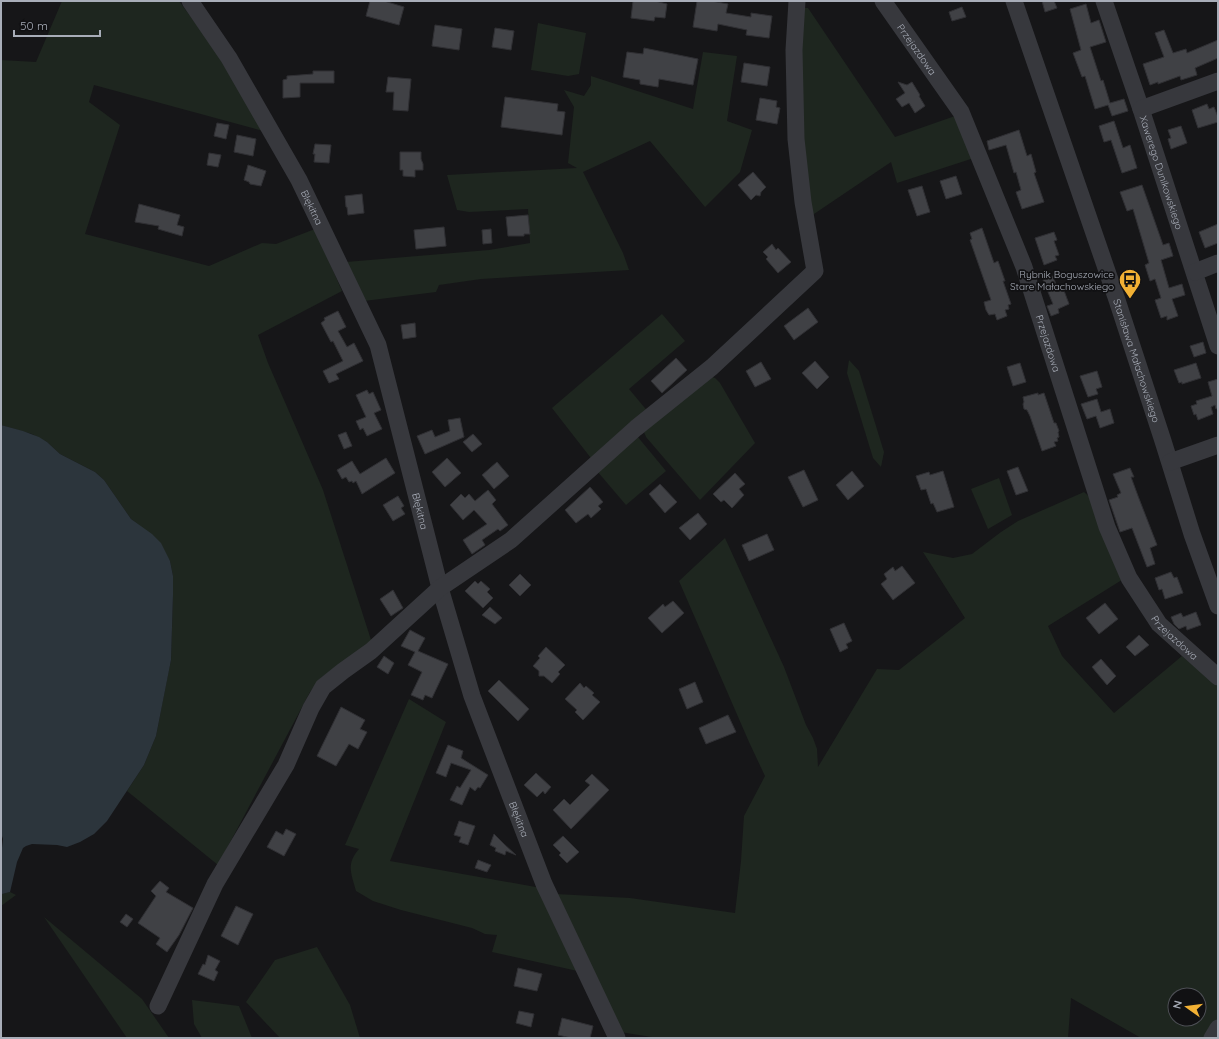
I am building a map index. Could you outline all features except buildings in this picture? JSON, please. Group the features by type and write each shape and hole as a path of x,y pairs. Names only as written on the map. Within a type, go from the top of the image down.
{"street":[{"name":"Błękitna","path":"190,1 229,58 299,180 378,345 440,588 472,696 544,884 617,1038"},
{"path":"158,1006 215,884 286,765 311,708 324,687 371,651 440,588 510,540 636,428 712,367 815,271 803,202 796,139 794,50 797,1"},
{"name":"Przejazdowa","path":"883,1 961,112 1024,267 1107,527 1129,578 1159,624 1218,677"},
{"name":"Stanisława Małachowskiego","path":"1014,1 1117,300 1192,534 1218,606"},
{"name":"Xawerego Dunikowskiego","path":"1104,1 1195,272 1218,346"},
{"path":"1141,109 1218,81"},
{"path":"1195,272 1218,263"},
{"path":"1170,462 1218,444"},
{"path":"1212,1038 1218,1028"}],"shaded area":[{"path":"62,1 179,1 212,45 263,131 94,85 89,102 120,125 85,234 209,266 262,243 276,244 315,229 342,291 258,335 268,363 323,490 372,643 322,677 310,692 218,865 127,791 144,765 156,736 171,660 173,576 170,561 140,526 131,519 104,480 95,472 60,454 47,442 32,434 1,425 1,60 36,62"},
{"path":"803,8 808,8 895,137 955,116 974,158 897,183 891,162 811,216 799,137"},
{"path":"538,23 586,33 579,74 568,76 531,70"},
{"path":"703,52 737,56 727,121 752,130 740,172 705,207 650,141 583,172 623,253 629,270 481,279 439,285 436,292 364,301 346,262 489,250 530,243 528,209 469,212 457,210 447,175 577,168 568,163 574,107 564,90 584,96 591,85 591,76 693,109"},
{"path":"662,314 685,341 629,389 649,413 594,462 552,408"},
{"path":"849,360 859,371 884,452 881,467 873,458 847,373"},
{"path":"710,376 715,378 720,383 755,443 700,500 646,437 644,432"},
{"path":"1,425 39,437 60,454 95,472 104,480 131,519 152,534 161,543 170,561 173,576 171,660 156,736 144,765 107,821 94,834 67,847 32,844 23,848 17,862 10,892 2,894 1,856 3,839 1,833"},
{"path":"637,436 666,471 626,505 597,471"},
{"path":"999,478 1012,515 988,529 971,489"},
{"path":"1084,492 1092,499 1125,578 1048,626 1062,656 1114,713 1182,656 1218,686 1218,1026 1210,1038 1141,1038 1071,998 1068,1038 658,1038 620,1032 556,894 630,898 735,913 744,816 765,776 679,581 725,538 784,667 806,725 813,738 817,749 818,767 877,669 899,670 965,618 923,552 953,558 972,554 1018,521"},
{"path":"409,699 446,722 390,861 541,888 582,972 492,952 497,935 485,934 472,928 401,910 373,901 356,891 351,874 351,864 352,859 359,849 345,845"},
{"path":"10,892 16,895 1,906 1,894"},
{"path":"44,917 142,999 169,1038 127,1038"},
{"path":"317,947 350,1005 360,1038 280,1038 246,1002 275,960"},
{"path":"192,1000 239,1006 252,1038 202,1038 194,1024"}],"place":[{"name":"Rybnik Boguszowice Stare Małachowskiego","path":"1130,300"}]}
